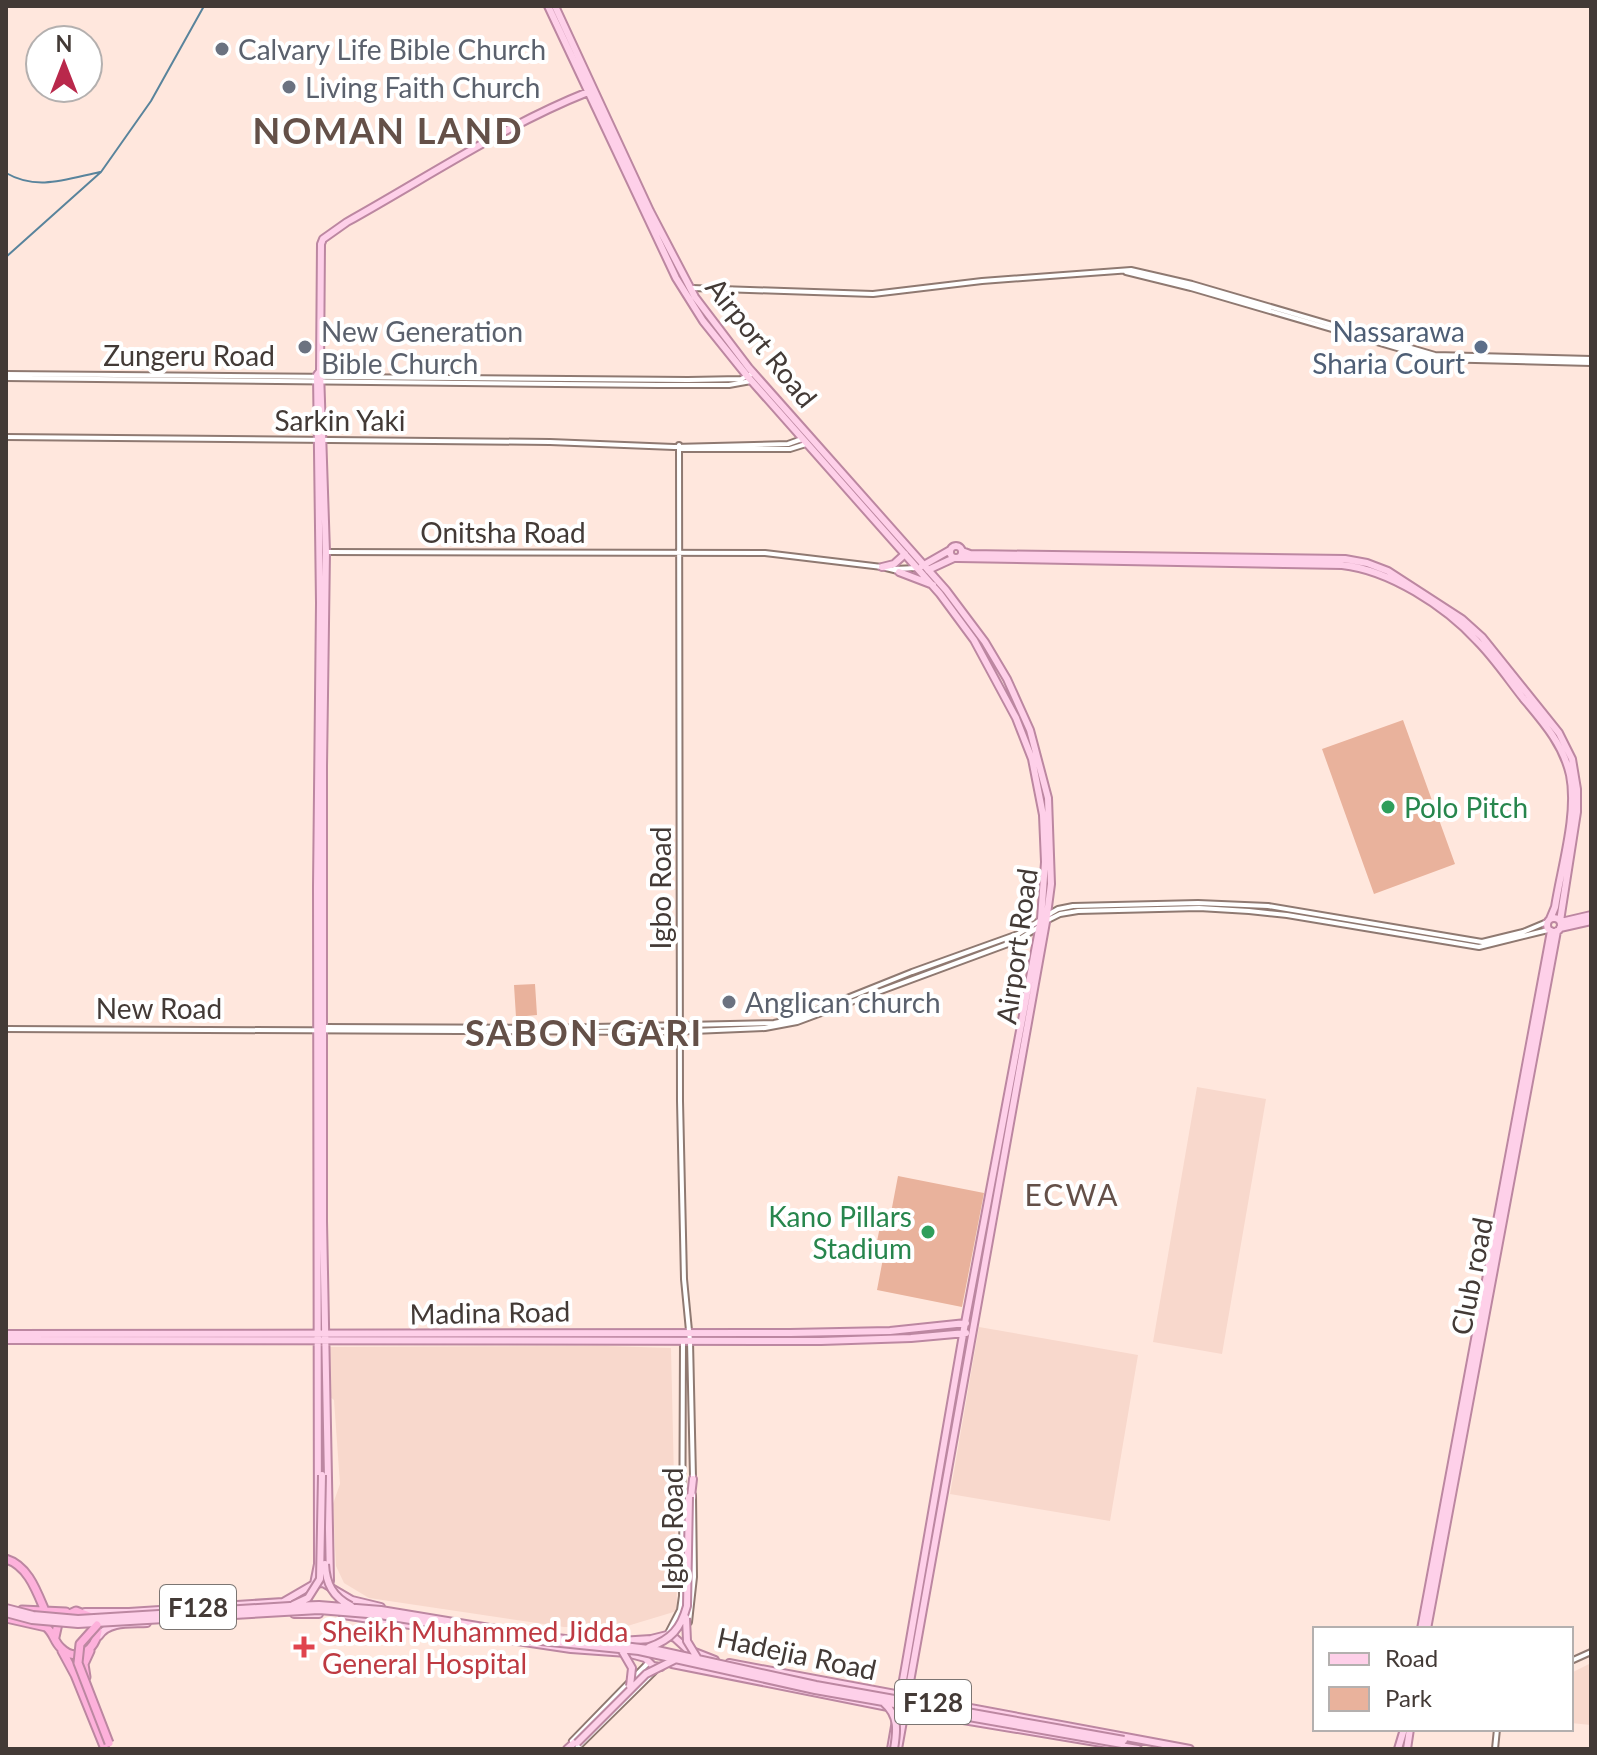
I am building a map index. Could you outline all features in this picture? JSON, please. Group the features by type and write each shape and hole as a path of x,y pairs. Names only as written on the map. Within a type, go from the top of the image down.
{"highway":[{"path":"6,1559 15,1562 25,1572 58,1646 110,1748"},
{"path":"6,1611 79,1612 95,1622 95,1643 84,1661 84,1671 110,1748"},
{"path":"6,1611 46,1627 54,1634"},
{"path":"54,1634 64,1615 79,1612"},
{"path":"100,1624 80,1644 78,1663 110,1748"},
{"path":"58,1646 76,1655 83,1654 95,1643"}],"main road":[{"name":"Airport Road","path":"548,6 684,291 716,338 963,613 992,655 1030,730 1035,758"},
{"name":"Airport Road","path":"555,6 689,288 753,377"},
{"path":"319,1614 306,1603 318,1564 317,1455 321,1338 320,250 323,239 347,222 559,103 588,92"},
{"name":"Airport Road","path":"808,440 905,554 923,569 991,667 1035,758 1048,798 1050,823 1051,884 965,1323 902,1697"},
{"path":"320,800 326,552 321,441"},
{"path":"923,569 956,546 970,554 1345,559 1367,563 1388,571 1450,610 1472,628 1553,724 1569,750 1577,789 1572,824 1424,1627"},
{"path":"950,550 956,558"},
{"path":"956,558 962,551"},
{"path":"882,567 894,564 905,554"},
{"path":"923,569 956,558 1342,565 1380,574 1469,632 1548,728 1561,749 1570,773 1572,824"},
{"path":"895,571 933,585"},
{"path":"1554,925 1591,918"},
{"name":"Airport Road","path":"902,1697 974,1322 1043,921"},
{"name":"Madina Road","path":"6,1337 599,1339 890,1331 974,1322"},
{"name":"Madina Road","path":"687,1337 891,1339 972,1331"},
{"path":"321,1338 330,1585 336,1593 337,1602 328,1613"},
{"path":"317,1455 323,1475 327,1579 335,1595 355,1607"},
{"path":"290,1606 308,1598 320,1579 323,1475 327,1455"},
{"path":"689,1480 691,1586 685,1634 688,1646 698,1659"},
{"path":"647,1648 673,1635 682,1622 687,1606 690,1497"},
{"name":"F128","path":"79,1612 129,1612 283,1602 312,1586 330,1585"},
{"path":"336,1593 369,1605 540,1633 611,1640 651,1639 667,1635"},
{"path":"6,1611 78,1619 290,1606 355,1607 556,1639 647,1648 816,1685 1123,1742 1140,1749"},
{"path":"6,1611 52,1623 100,1624 290,1611 354,1612 556,1643 621,1649 881,1701 1123,1742 1144,1741"},
{"name":"F128","path":"95,1643 105,1628 117,1625 328,1613 571,1649 632,1654 660,1667 674,1661"},
{"name":"F128","path":"667,1635 679,1643"},
{"path":"647,1660 645,1647 651,1639"},
{"path":"572,1747 653,1668 679,1657 679,1643"},
{"name":"Hadejia Road","path":"679,1643 717,1660 1190,1749"},
{"path":"572,1747 632,1682 631,1662 621,1649"},
{"name":"Hadejia Road","path":"674,1661 901,1710 1140,1749"},
{"path":"894,1749 902,1697"},
{"path":"881,1701 894,1715 897,1724 894,1749"}],"street":[{"path":"689,288 873,294 982,281 1126,272 1435,359 1591,361"},
{"name":"Zungeru Road","path":"6,376 591,380 724,380 753,377"},
{"path":"320,376 658,385 729,385 753,377"},
{"name":"Sarkin Yaki","path":"6,437 550,442 680,447 788,444 808,440"},
{"name":"Igbo Road","path":"679,1643 689,1622 692,1597 680,1101 680,447"},
{"name":"Onitsha Road","path":"326,552 765,553 895,571 923,569"},
{"name":"New Road","path":"6,1029 681,1032 784,1024 1068,912 1199,908 1235,910 1482,944 1554,925"},
{"name":"New Road","path":"319,1029 784,1024"},
{"name":"Igbo Road","path":"667,1635 680,1610 682,1596 689,1480"},
{"path":"572,1747 647,1660"},
{"path":"572,1747 660,1667"}],"shaded area":[{"path":"1197,1087 1266,1099 1222,1354 1153,1342"},
{"path":"979,1327 1138,1355 1110,1521 950,1494"},
{"path":"327,1347 671,1348 677,1611 624,1627 564,1627 369,1598 344,1583 336,1566 333,1504 340,1484 334,1400 328,1395"},
{"path":"1591,1663 1591,1725 1573,1723 1573,1672"}],"green space":[{"name":"Polo Pitch","path":"1403,720 1455,864 1374,894 1322,749"},
{"path":"535,984 537,1015 516,1017 514,985"},
{"name":"Kano Pillars Stadium","path":"898,1176 984,1193 962,1307 877,1290 885,1248 876,1246 882,1217 890,1218"}],"waterway":[{"path":"6,257 101,172 151,101 204,6"},
{"path":"6,173 41,182 100,172"}],"place":[{"name":"Calvary Life Bible Church","path":"222,49"},
{"name":"Living Faith Church","path":"289,87"},
{"name":"New Generation Bible Church","path":"305,347"},
{"name":"Nassarawa Sharia Court","path":"1481,347"},
{"name":"Polo Pitch","path":"1388,807"},
{"name":"Anglican church","path":"729,1002"},
{"name":"Kano Pillars Stadium","path":"928,1232"},
{"name":"Sheikh Muhammed Jidda General Hospital","path":"304,1647"}],"district":[{"name":"NOMAN LAND","path":"388,130"},
{"name":"SABON GARI","path":"584,1032"},
{"name":"ECWA","path":"1072,1194"}]}
